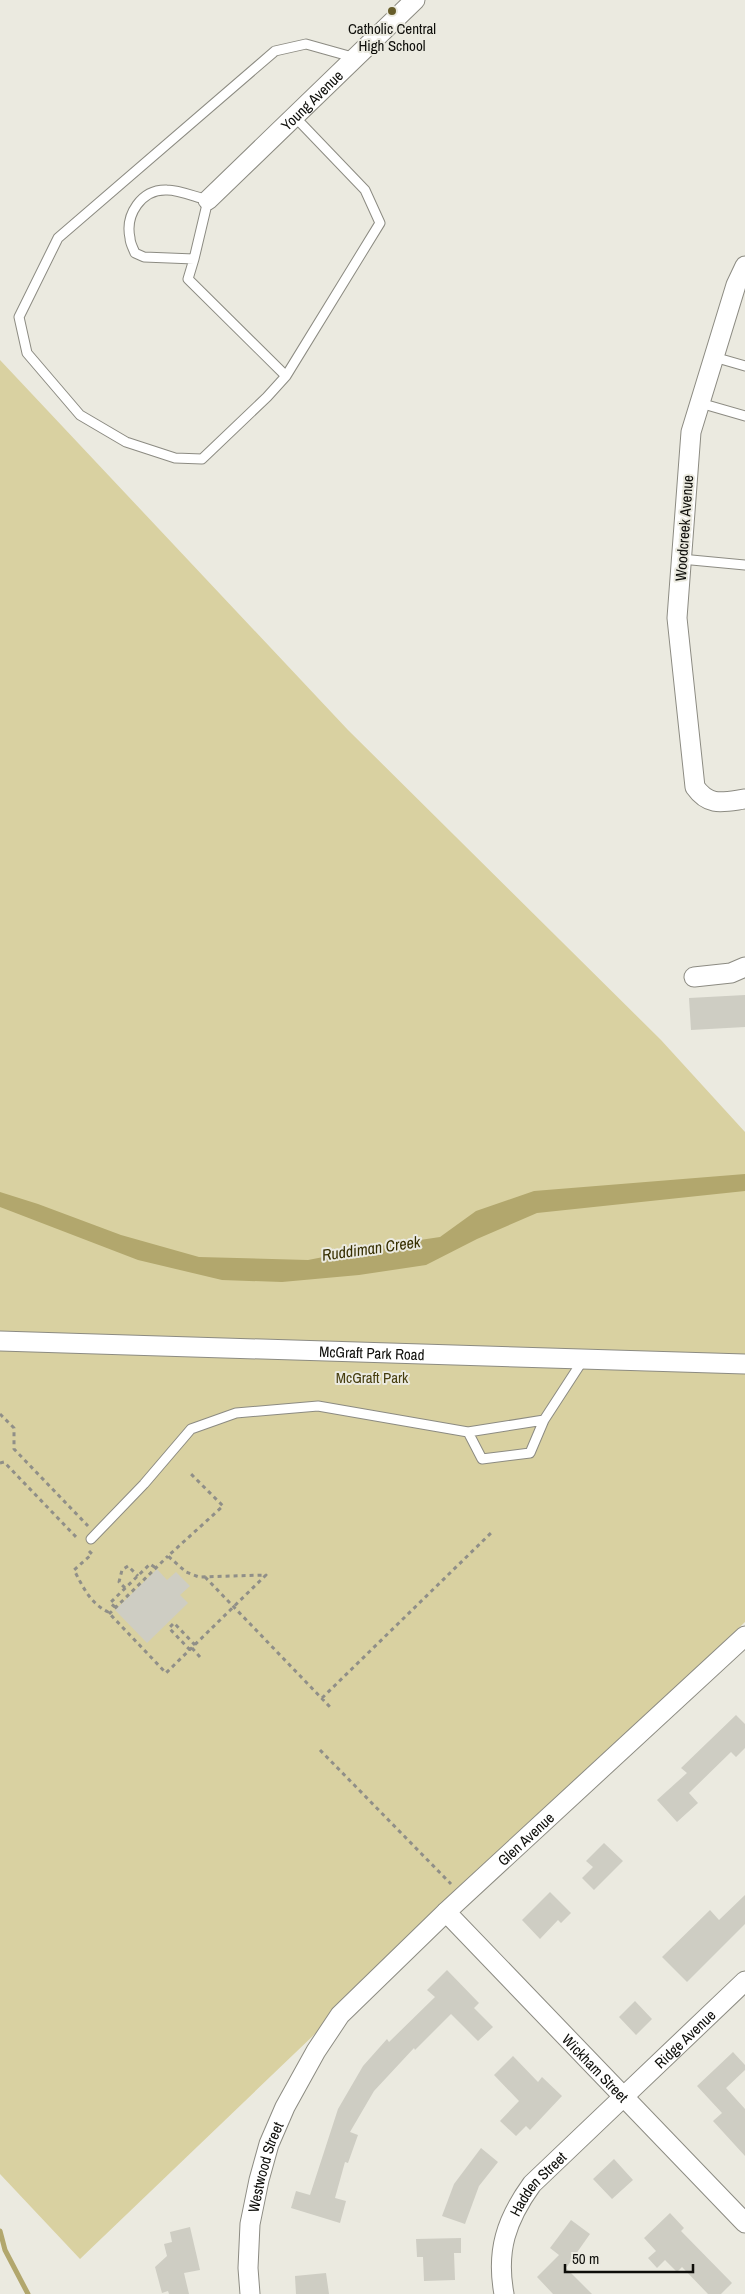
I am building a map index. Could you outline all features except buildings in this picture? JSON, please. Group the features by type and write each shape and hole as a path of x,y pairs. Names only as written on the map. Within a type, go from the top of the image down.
{"street":[{"name":"Young Avenue","path":"208,200 415,0"},
{"name":"Woodcreek Avenue","path":"745,266 736,284 691,432 677,618 695,786 702,797 718,802 745,799"},
{"path":"694,976 731,973 745,967"},
{"name":"McGraft Park Road","path":"0,1342 745,1364"},
{"name":"Glen Avenue","path":"316,2051 340,2016 446,1912 745,1636"},
{"name":"Wickham Street","path":"446,1912 745,2223"},
{"name":"Ridge Avenue","path":"624,2098 745,1981"},
{"name":"Westwood Street","path":"250,2294 248,2268 250,2224 259,2180 269,2144 285,2107 316,2051"},
{"name":"Hadden Street","path":"504,2294 500,2270 503,2243 508,2224 516,2206 532,2184 624,2098"}],"lane":[{"path":"295,117 365,190 380,223 286,376 267,397 202,459 175,458 126,442 80,415 27,353 19,317 58,238 275,50 306,44 356,58"},
{"path":"194,259 144,257 135,253 130,238 130,219 137,204 148,193 167,190 208,200 194,259 188,279 286,376"},
{"path":"714,357 745,366"},
{"path":"700,403 745,416"},
{"path":"682,559 745,565"},
{"path":"468,1432 482,1459 530,1453 544,1420 583,1359"},
{"path":"93,1536 144,1484 191,1428 236,1413 318,1406 468,1432 544,1420"}],"path":[{"path":"0,1414 14,1428 14,1449 93,1536"},
{"path":"0,1464 4,1462 92,1554 74,1570 87,1594 166,1673 266,1575 204,1577 186,1572 168,1556"},
{"path":"109,1614 168,1556 223,1506 189,1472"},
{"path":"322,1698 492,1531"},
{"path":"115,1608 110,1603 125,1588 150,1564 156,1568"},
{"path":"125,1588 119,1582 122,1570 128,1566 138,1576"},
{"path":"204,1577 331,1708"},
{"path":"192,1648 169,1628 174,1623 200,1657"},
{"path":"320,1750 453,1886"}],"green space":[{"name":"McGraft Park","path":"0,360 348,730 661,1040 745,1132 745,1622 80,2259 0,2174"}],"water":[{"name":"Ruddiman Creek","path":"745,1174 745,1191 537,1213 477,1239 426,1265 359,1275 282,1282 222,1280 138,1260 0,1207 0,1192 121,1235 199,1257 308,1260 440,1237 476,1211 534,1191"}],"waterway":[{"path":"0,2231 5,2250 28,2294"}],"place":[{"name":"Catholic Central High School","path":"392,11"}]}
